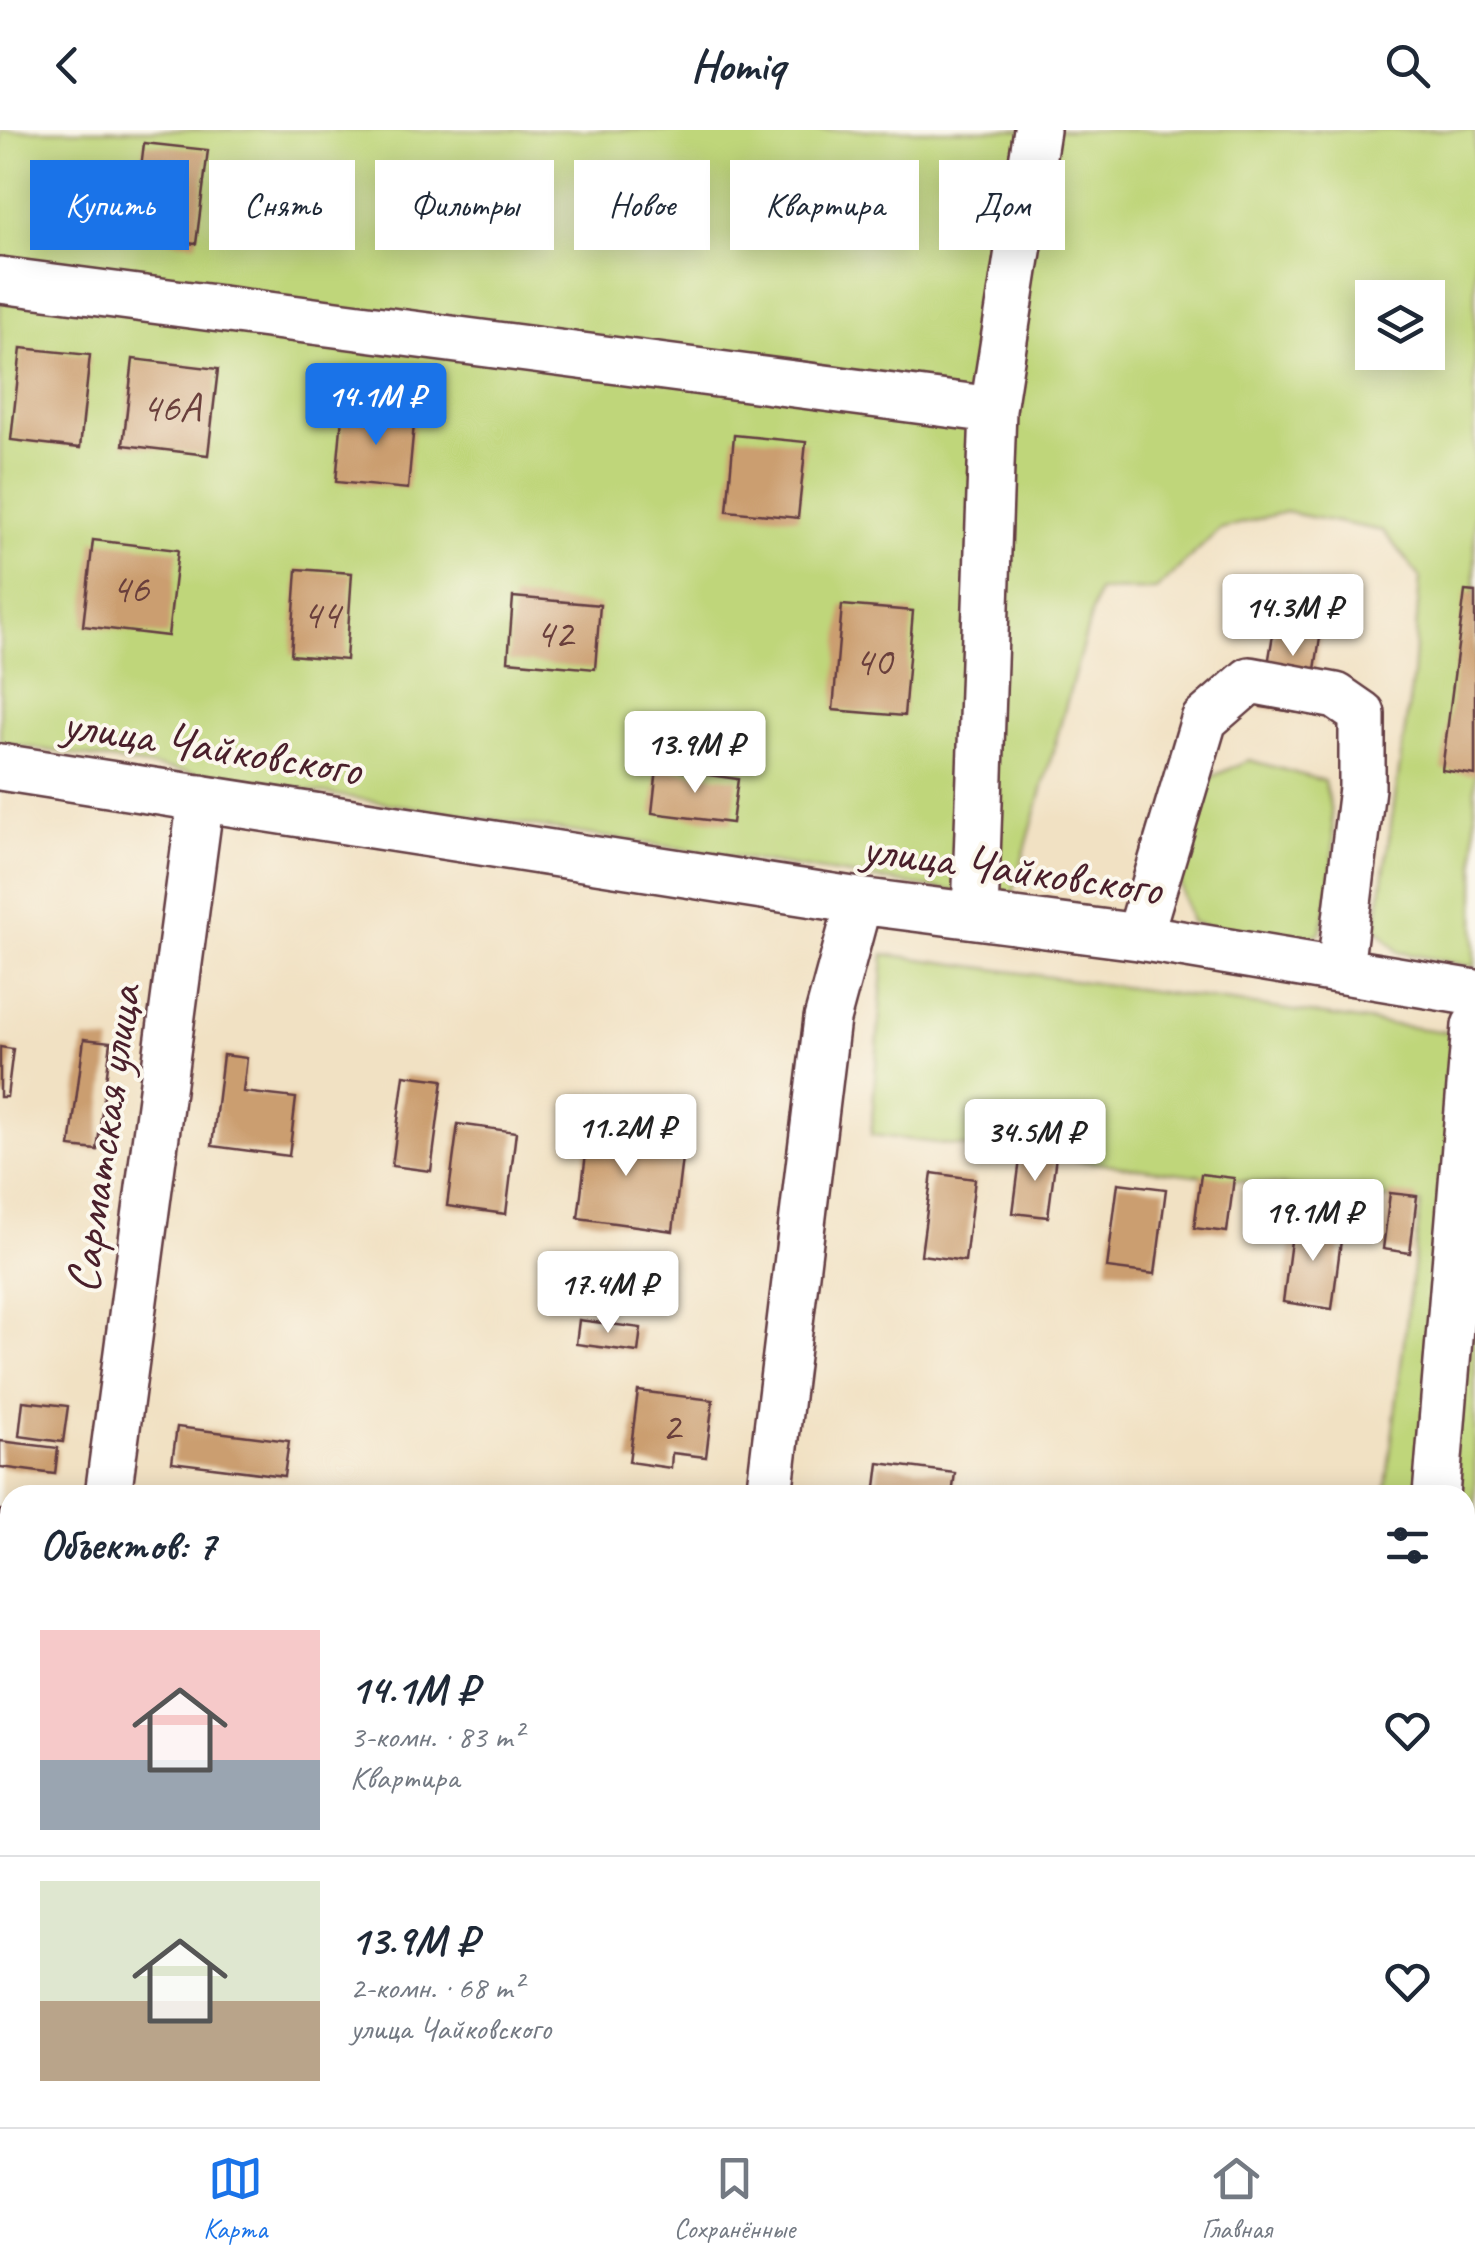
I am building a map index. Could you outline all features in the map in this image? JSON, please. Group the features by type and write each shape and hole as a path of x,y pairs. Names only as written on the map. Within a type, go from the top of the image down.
{"street":[{"path":"974,916 993,410 1037,130"},
{"path":"0,280 993,410"},
{"path":"1140,937 1204,720 1250,680 1336,696 1362,714 1362,788 1340,969"},
{"name":"улица Чайковского","path":"0,767 859,901 1140,937 1475,993"},
{"name":"Сарматская улица","path":"109,1485 202,798"},
{"path":"771,1485 827,1020 859,901"},
{"path":"1437,1485 1475,1026"}],"green space":[{"path":"0,130 1475,130 1475,967 1398,952 1376,927 1413,675 1420,577 1383,531 1285,512 1220,529 1156,590 1098,591 1011,900 0,743"},
{"path":"1249,760 1324,781 1333,838 1329,895 1320,933 1305,939 1256,940 1191,922 1180,883 1207,779"},
{"path":"884,954 1475,1036 1475,1485 1386,1485 1421,1203 871,1135"}],"building":[{"path":"144,143 208,150 196,244 189,243 189,160 142,160"},
{"path":"21,348 90,355 80,448 11,440"},
{"path":"133,359 218,369 208,455 123,445"},
{"path":"343,406 415,413 408,489 336,482"},
{"path":"734,435 806,442 798,518 727,511"},
{"path":"93,540 178,550 168,636 83,626"},
{"path":"297,569 352,573 346,660 291,655"},
{"path":"1465,591 1475,592 1475,775 1442,770"},
{"path":"513,597 600,605 595,669 508,661"},
{"path":"1278,604 1324,612 1308,714 1261,707"},
{"path":"842,605 913,611 904,716 833,710"},
{"path":"657,768 738,779 732,823 652,813"},
{"path":"84,1039 111,1042 97,1150 70,1147"},
{"path":"0,1047 13,1049 7,1097 0,1097"},
{"path":"223,1055 247,1058 243,1092 296,1098 289,1156 212,1146"},
{"path":"404,1075 443,1080 431,1171 392,1166"},
{"path":"592,1105 623,1110 618,1150 682,1158 673,1231 578,1218"},
{"path":"458,1124 516,1132 506,1214 447,1206"},
{"path":"1021,1152 1056,1156 1048,1217 1013,1213"},
{"path":"932,1173 975,1179 965,1261 921,1255"},
{"path":"1201,1174 1234,1178 1227,1232 1194,1228"},
{"path":"1118,1183 1166,1189 1155,1274 1107,1268"},
{"path":"1390,1193 1417,1196 1410,1253 1383,1249"},
{"path":"1294,1218 1343,1225 1332,1309 1283,1302"},
{"path":"579,1320 641,1328 638,1352 576,1344"},
{"path":"638,1391 713,1400 706,1457 672,1453 671,1468 629,1462"},
{"path":"23,1401 68,1406 63,1442 19,1436"},
{"path":"177,1427 289,1441 284,1476 172,1462"},
{"path":"0,1441 58,1448 55,1474 0,1467"},
{"path":"879,1463 955,1473 953,1485 876,1485"}]}
